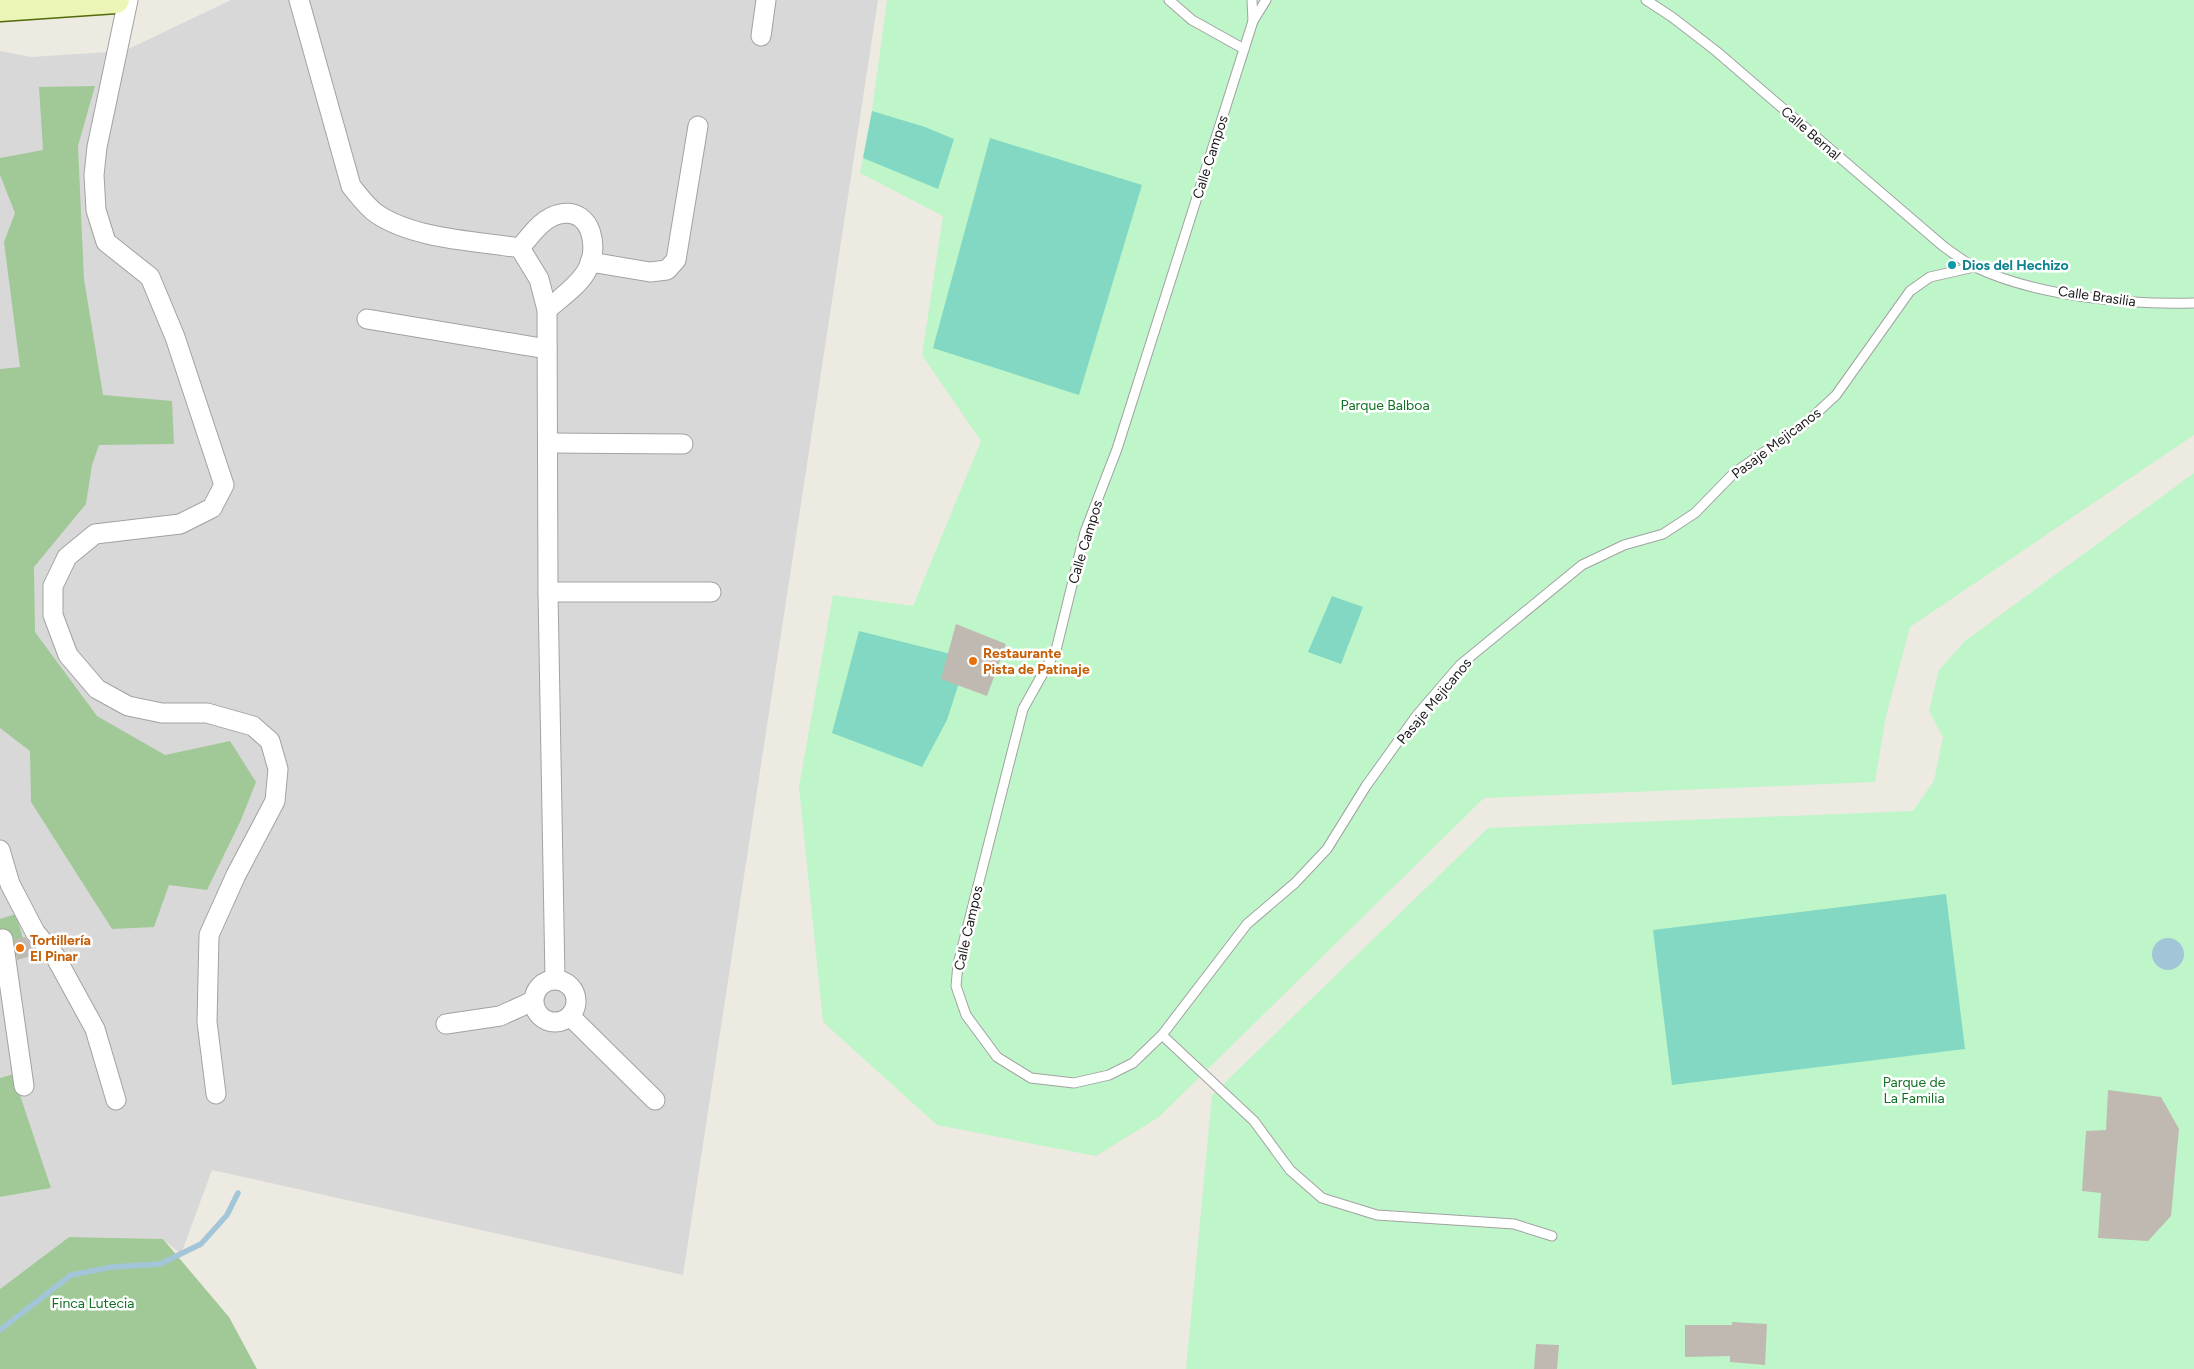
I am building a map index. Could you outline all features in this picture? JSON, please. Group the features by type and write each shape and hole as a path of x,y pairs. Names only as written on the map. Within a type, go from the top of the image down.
{"main road":[{"path":"0,8 116,0"}],"street":[{"path":"128,0 97,147 94,175 96,210 106,242 150,277 175,337 224,485 212,508 180,524 95,534 67,557 53,586 53,615 68,655 97,689 128,706 162,713 207,713 253,726 270,741 278,769 275,801 236,875 209,935 207,1022 216,1094"},
{"path":"299,0 351,186 363,201 388,221 420,232 520,248 539,279 547,310 548,592 555,979"},
{"path":"761,36 766,0"},
{"path":"590,262 650,272 667,270 676,260 698,126"},
{"path":"520,248 543,222 560,214 576,214 588,223 592,233 590,262 586,272 547,310"},
{"path":"367,319 547,349"},
{"path":"548,443 683,444"},
{"path":"548,592 710,592"},
{"path":"0,850 10,884 35,932 55,956 95,1029 116,1100"},
{"path":"24,1086 1,939 35,932"},
{"path":"555,979 565,982 572,988 576,998 575,1008 570,1016 561,1022 546,1020 535,1010 533,1001 540,985 555,979"},
{"path":"446,1024 500,1016 533,1001"},
{"path":"570,1016 655,1100"}],"lane":[{"path":"1169,0 1192,20 1244,49"},
{"path":"1252,0 1253,21"},
{"path":"1253,21 1266,0"},
{"name":"Calle Bernal","path":"1646,0 1672,17 1716,52 1943,246 1974,267"},
{"name":"Calle Campos","path":"997,1056 966,1015 956,986 958,964 1023,709 1056,650 1085,532 1117,449 1253,21"},
{"name":"Calle Brasilia","path":"1974,267 2008,280 2080,297 2158,304 2194,303"},
{"name":"Pasaje Mejicanos","path":"997,1056 1031,1078 1074,1083 1109,1075 1133,1063 1162,1035 1247,924 1295,883 1327,849 1366,786 1417,715 1460,665 1582,565 1624,545 1663,534 1695,514 1734,472 1806,423 1836,395 1910,291 1930,277 1974,267"},
{"path":"1162,1035 1254,1121 1290,1170 1322,1198 1377,1215 1514,1224 1552,1236"}],"shaded area":[{"path":"231,0 878,0 683,1275 212,1170 181,1254 163,1239 69,1237 0,1289 0,1197 50,1188 12,1074 0,1078 0,51 31,57 124,51"}],"green space":[{"name":"Parque Balboa","path":"887,0 2194,0 2194,435 1910,627 1886,716 1875,782 1484,798 1159,1117 1096,1156 937,1125 823,1022 799,787 833,595 913,606 981,441 922,355 943,216 860,173 872,111"},
{"path":"95,86 78,146 84,279 103,395 172,401 174,444 99,445 92,465 86,504 34,567 35,632 97,716 165,755 230,741 256,782 241,820 207,890 169,885 154,927 112,929 31,802 30,751 0,728 0,369 20,367 4,242 15,213 0,175 0,158 43,150 39,87"},
{"path":"872,111 925,127 954,139 938,189 863,158"},
{"path":"990,138 1142,185 1079,395 933,348"},
{"name":"Parque de La Familia","path":"2194,473 2194,1369 1186,1369 1212,1095 1488,828 1913,811 1934,781 1943,737 1929,711 1939,670 1965,641"},
{"path":"1332,596 1363,607 1341,664 1308,652"},
{"path":"859,631 967,658 947,720 922,767 832,733"},
{"path":"1946,894 1965,1049 1672,1085 1653,930"},
{"path":"16,914 27,953 0,960 0,919"},
{"path":"13,1074 51,1188 0,1197 0,1078"},
{"name":"Finca Lutecia","path":"69,1237 163,1239 229,1317 257,1369 0,1369 0,1289"}],"water":[{"path":"2168,938 2174,939 2179,943 2183,948 2183,960 2179,965 2174,969 2168,970 2162,969 2157,965 2153,960 2152,954 2153,948 2157,943 2162,939"}],"building":[{"name":"Restaurante Pista de Patinaje","path":"956,624 1006,644 987,696 941,679"},
{"name":"Tortillería El Pinar","path":"25,937 32,946 35,955 17,960 14,940"},
{"path":"2108,1090 2161,1097 2179,1129 2171,1216 2148,1241 2098,1238 2101,1193 2082,1191 2086,1131 2106,1130"},
{"path":"1732,1322 1767,1324 1765,1365 1730,1362 1730,1356 1685,1357 1685,1325 1732,1325"},
{"path":"1536,1344 1559,1345 1557,1369 1534,1369"}],"waterway":[{"path":"0,1330 71,1275 112,1267 160,1264 201,1244 227,1215 238,1193"}],"place":[{"name":"Dios del Hechizo","path":"1952,265"},
{"name":"Restaurante Pista de Patinaje","path":"973,661"},
{"name":"Tortillería El Pinar","path":"20,948"}]}
